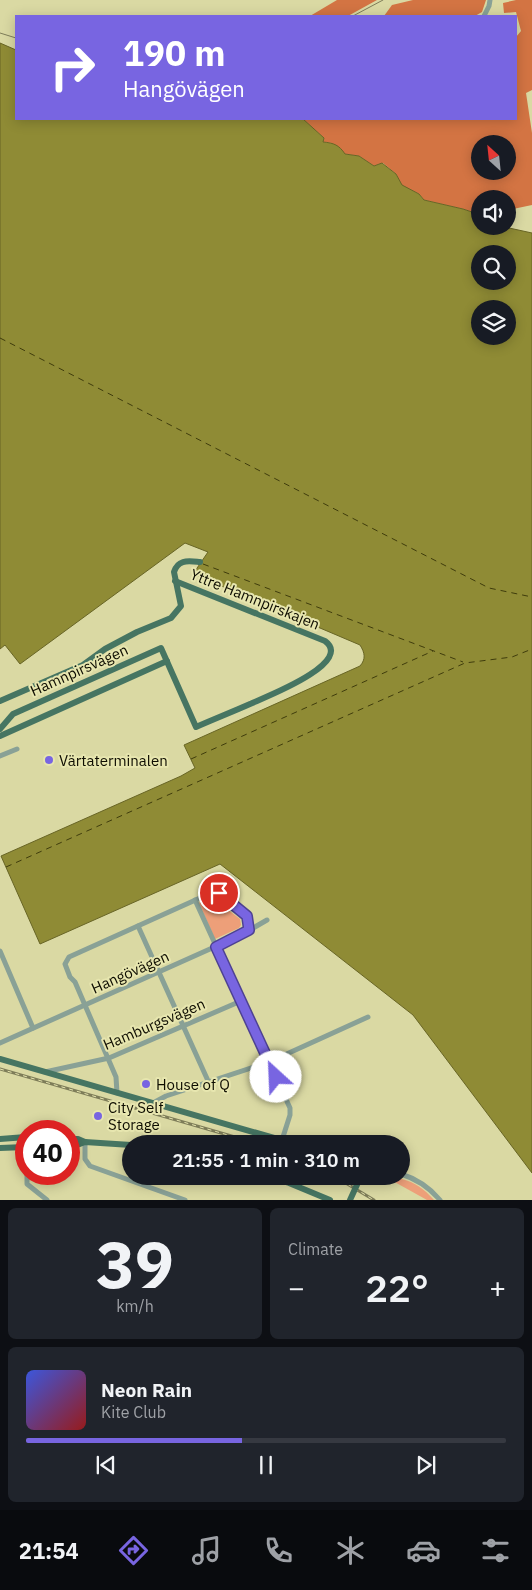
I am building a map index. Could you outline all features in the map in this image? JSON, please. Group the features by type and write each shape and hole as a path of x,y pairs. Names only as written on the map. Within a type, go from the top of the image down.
{"main road":[{"name":"Yttre Hamnpirskajen","path":"167,661 196,727 300,682 323,665 331,655 332,651 329,644 325,641 176,581 174,572 178,563 188,560 200,562"},
{"name":"Hamnpirsvägen","path":"0,701 83,665 105,648 171,618 180,608 181,602 176,581"},
{"name":"Hamnpirsvägen","path":"0,729 13,714 161,648 167,661 0,736"},
{"path":"0,1059 265,1135"},
{"path":"0,1138 15,1138"},
{"path":"80,1140 85,1142 122,1144"},
{"path":"80,1144 85,1142"},
{"path":"0,1148 15,1147"},
{"path":"294,1185 330,1200"},
{"path":"350,1200 356,1185"}],"street":[{"path":"484,15 490,0"},
{"path":"0,756 17,749"},
{"path":"117,1093 116,1077 109,1058 65,964 69,957 211,893 219,893 247,916 249,930"},
{"path":"195,900 290,1108 290,1115 284,1135"},
{"name":"Hangövägen","path":"0,1043 216,947 267,920"},
{"path":"138,926 209,1083"},
{"path":"0,951 33,1028"},
{"name":"Hamburgsvägen","path":"45,1072 109,1058 241,1001"},
{"path":"153,1103 166,1096 268,1062 368,1017"},
{"path":"85,1142 85,1159 90,1166 185,1200"},
{"path":"410,1178 420,1182 440,1200"},
{"path":"28,1185 47,1200"}],"shaded area":[{"path":"337,0 377,0 350,15 312,15"},
{"path":"413,0 486,0 482,12 477,15 385,15 392,5"},
{"path":"516,0 532,0 532,90 526,93 532,133 532,205 516,208 516,190 471,190 471,212 424,200 419,194 401,185 396,174 383,163 374,166 359,156 345,154 331,143 323,142 324,138 304,120 517,120 517,36 521,31 516,12 504,13 503,3"},
{"path":"0,43 15,50 15,120 304,120 324,138 323,142 336,145 345,154 359,156 374,166 382,163 396,174 402,185 419,194 424,200 471,212 471,235 516,235 516,230 532,233 532,1173 413,1015 220,864 40,944 1,856 181,776 195,768 184,745 360,666 364,656 360,645 193,574 208,552 185,543 20,664 5,645 0,649"},
{"path":"213,896 216,897 215,900 240,919 241,925 239,928 215,939 199,903"},
{"path":"411,1182 427,1192 434,1200 427,1200 400,1185 410,1185"}],"ferry route":[{"path":"0,338 489,588 532,597"},
{"path":"203,564 463,662"},
{"path":"6,867 465,663 512,657 532,649"},
{"path":"191,759 433,651"}],"tram line":[{"path":"355,15 383,0"},
{"path":"0,33 15,38"}],"railway":[{"path":"0,1069 228,1135"},
{"path":"349,1185 374,1200"}],"place":[{"name":"Värtaterminalen","path":"49,760"},
{"name":"House of Q","path":"146,1084"},
{"name":"City Self Storage","path":"98,1116"}],"route":[{"path":"219,893 247,916 249,930 216,947 276,1077"}]}
